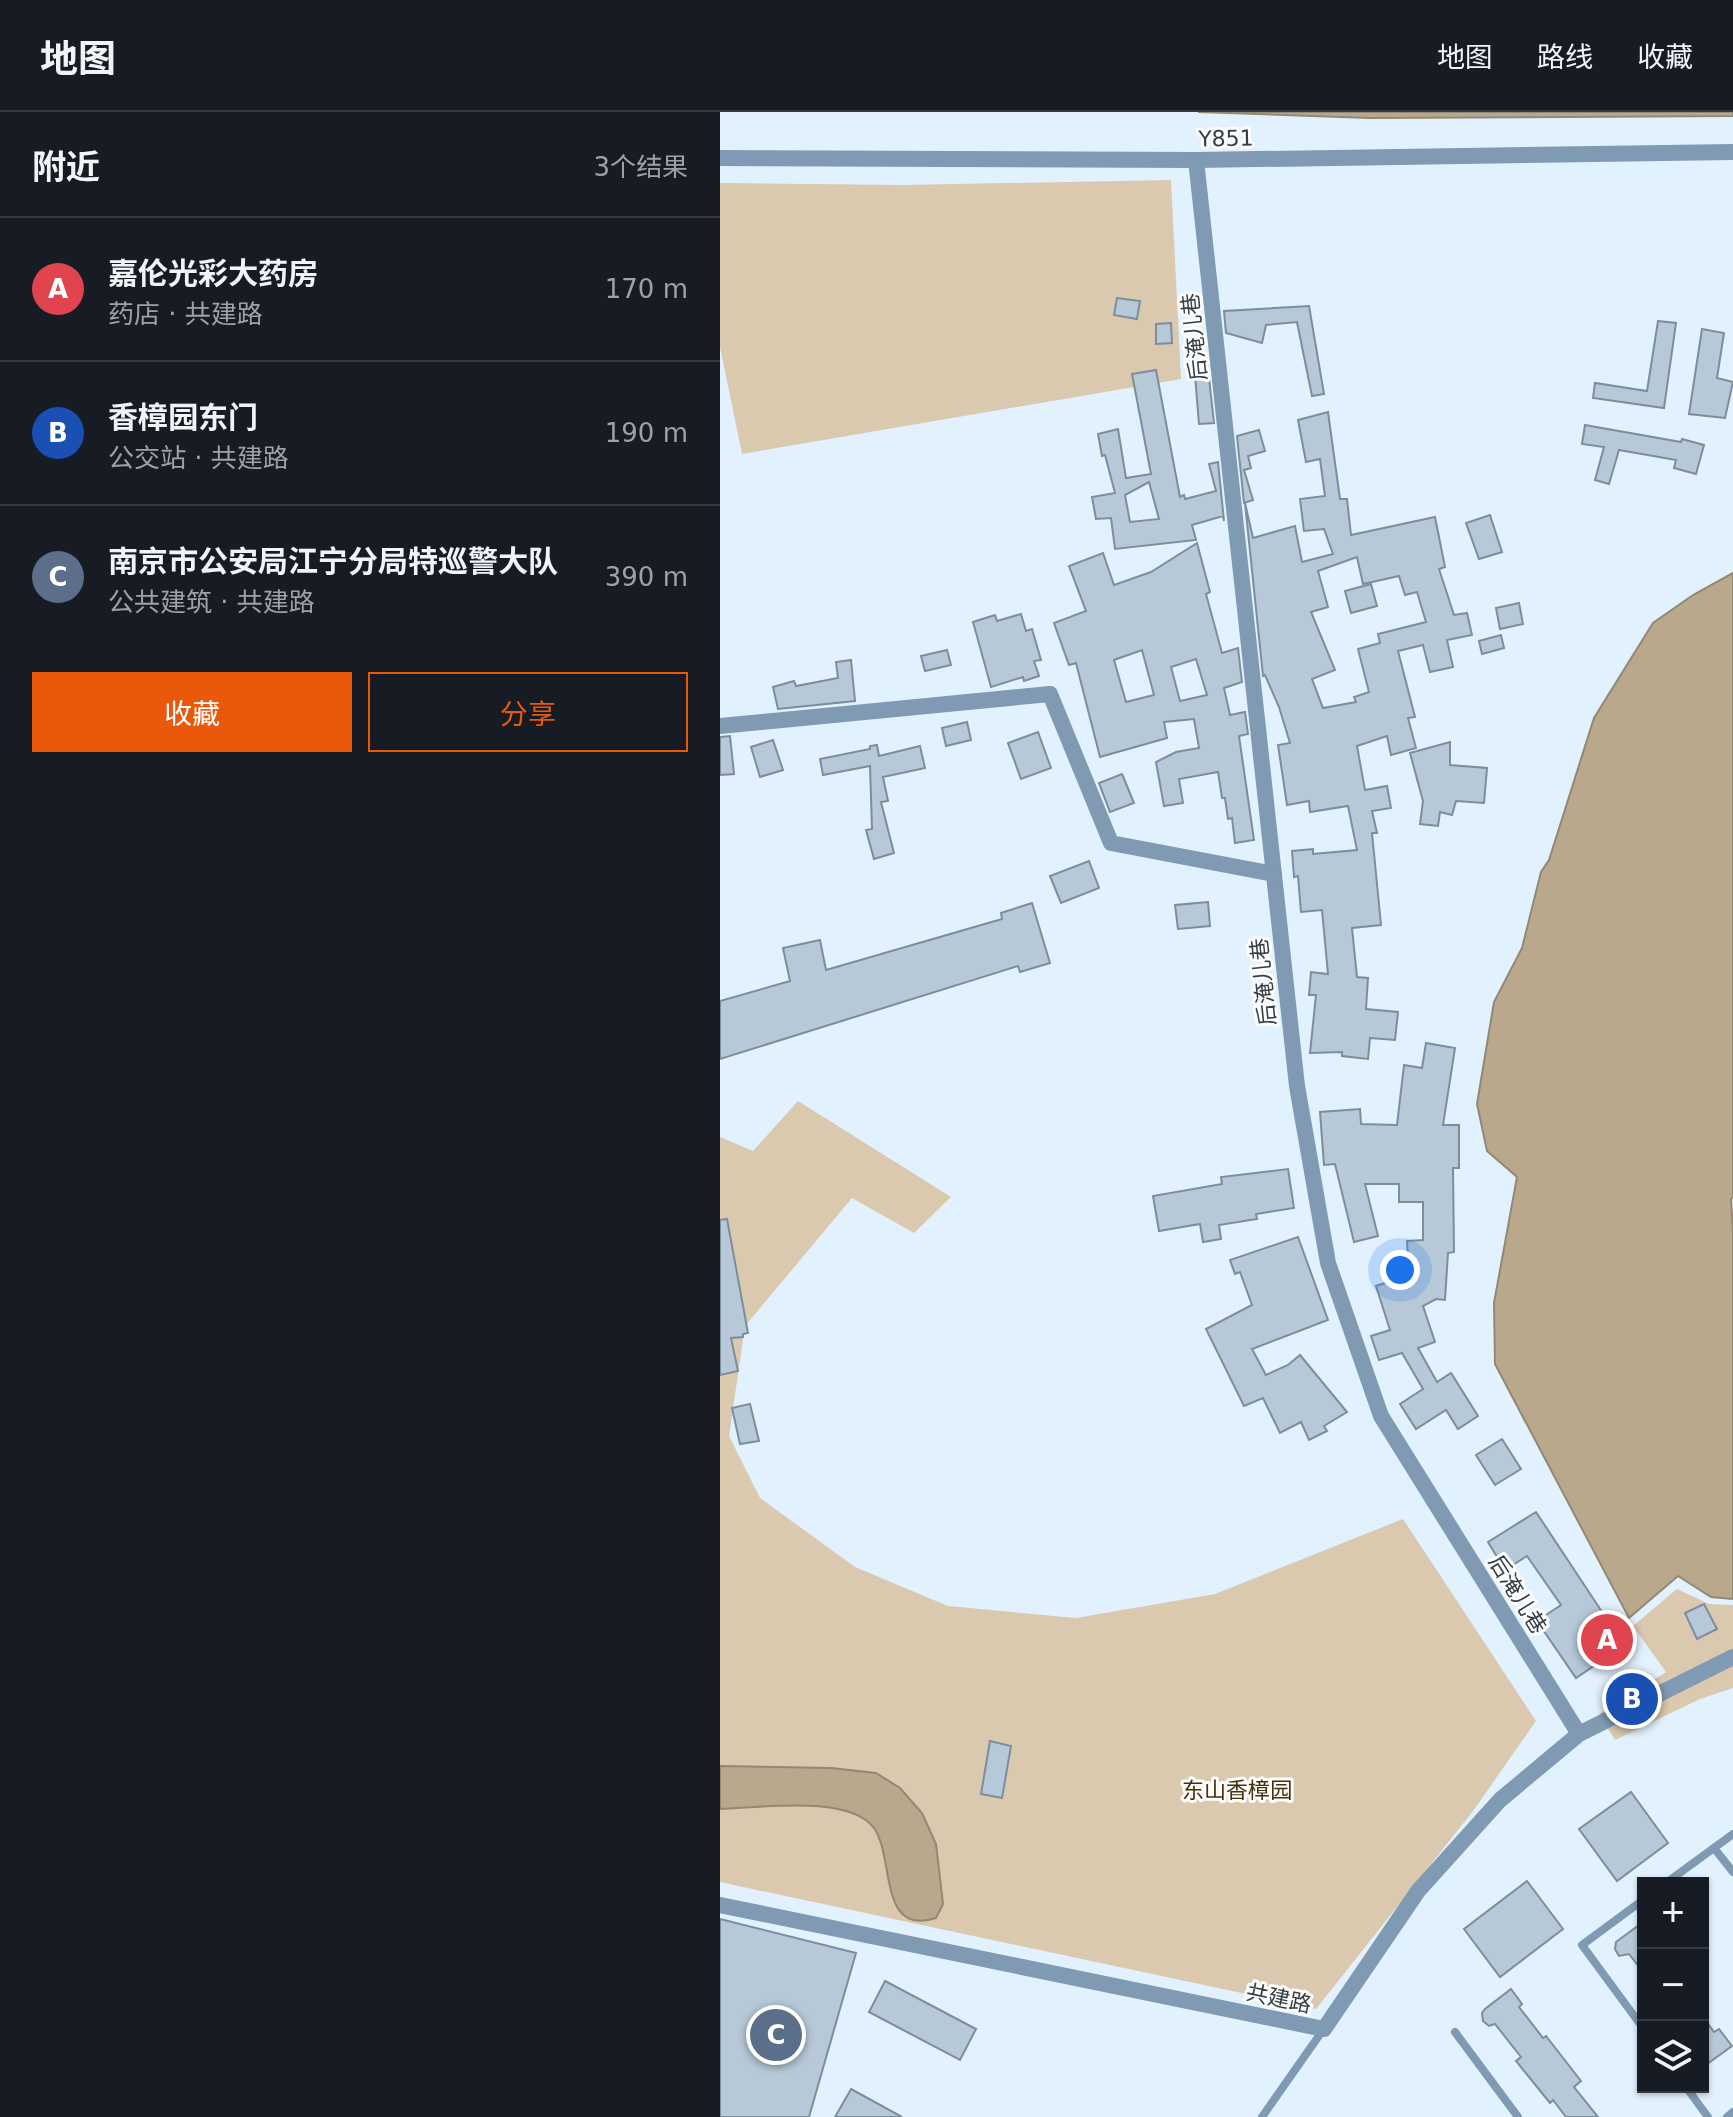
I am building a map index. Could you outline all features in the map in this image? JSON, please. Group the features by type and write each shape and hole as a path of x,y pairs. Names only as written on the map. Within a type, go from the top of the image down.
{"street":[{"name":"Y851","path":"720,158 1196,160 1733,152"},
{"name":"后淹儿巷","path":"1196,160 1297,1086 1328,1263 1381,1416 1579,1734"},
{"path":"720,726 1050,694 1111,843 1274,874"},
{"name":"共建路","path":"720,1905 1324,2029 1418,1891 1500,1800 1579,1734 1733,1657"}],"lane":[{"path":"1674,1877 1733,1834"},
{"path":"1714,1848 1733,1872"},
{"path":"1637,1904 1582,1945 1638,2021"},
{"path":"1262,2117 1324,2029"},
{"path":"1455,2032 1518,2117"},
{"path":"1690,2093 1708,2117"},
{"path":"1727,2117 1733,2112"}],"green space":[{"path":"1171,180 1181,379 742,454 720,347 720,183 904,185"},
{"name":"东山香樟园","path":"798,1101 951,1197 914,1233 852,1198 745,1326 729,1436 760,1498 855,1567 948,1606 1076,1618 1215,1594 1403,1519 1536,1721 1473,1811 1316,2009 720,1882 720,1137 753,1151"},
{"path":"1677,1589 1709,1604 1733,1605 1733,1688 1700,1699 1615,1740 1599,1714 1666,1672 1633,1626"}],"shaded area":[{"path":"1198,112 1733,112 1733,116 1369,118"},
{"path":"1733,573 1733,1599 1711,1597 1678,1576 1629,1618 1495,1364 1494,1303 1517,1177 1487,1151 1477,1104 1494,1002 1522,948 1541,872 1549,860 1594,718 1653,623 1693,595"},
{"path":"720,1766 831,1768 876,1773 900,1788 922,1813 936,1844 943,1904 936,1918 918,1921 905,1916 896,1906 880,1841 874,1828 862,1817 825,1807 802,1805 720,1809"}],"building":[{"path":"1117,298 1140,301 1137,319 1114,315"},
{"path":"1309,306 1324,394 1312,396 1297,322 1266,325 1262,343 1226,333 1224,311"},
{"path":"1658,321 1676,323 1664,408 1593,398 1595,383 1647,391"},
{"path":"1171,323 1172,343 1156,344 1156,324"},
{"path":"1702,329 1724,333 1717,378 1733,382 1725,418 1689,414"},
{"path":"1207,360 1214,423 1199,424 1194,363"},
{"path":"1156,370 1180,497 1184,495 1185,499 1216,491 1209,464 1218,462 1224,521 1223,516 1192,525 1196,540 1115,549 1111,518 1096,519 1092,497 1115,493 1098,434 1118,429 1126,478 1151,474 1132,374","holes":["1149,482 1159,519 1130,522 1125,495"]},
{"path":"1328,412 1340,499 1347,499 1351,535 1435,517 1445,567 1439,569 1454,615 1467,613 1472,635 1447,640 1453,667 1430,672 1423,645 1398,651 1415,717 1408,718 1416,748 1391,755 1387,736 1357,746 1365,790 1387,786 1391,808 1372,811 1377,833 1372,833 1381,925 1352,928 1357,977 1368,978 1366,1009 1398,1012 1395,1040 1370,1038 1368,1059 1342,1056 1342,1052 1310,1053 1316,995 1309,995 1311,972 1328,974 1322,910 1301,912 1292,851 1313,849 1313,854 1357,850 1348,806 1310,812 1309,801 1287,805 1278,745 1290,743 1279,707 1263,676 1245,503 1253,538 1295,526 1302,562 1333,554 1324,529 1304,531 1300,499 1325,496 1320,459 1306,462 1298,420","holes":["1357,557 1363,584 1399,576 1405,595 1417,592 1426,622 1378,634 1380,643 1358,649 1369,692 1354,697 1356,702 1323,708 1312,679 1335,670 1311,612 1328,607 1318,571"]},
{"path":"1585,425 1704,445 1696,474 1674,468 1676,460 1619,450 1609,484 1595,480 1604,447 1582,444"},
{"path":"1259,430 1265,451 1248,456 1251,468 1244,470 1253,500 1244,503 1237,436"},
{"path":"1490,515 1502,552 1479,559 1466,523"},
{"path":"1197,543 1210,592 1206,594 1222,653 1238,648 1242,682 1224,688 1230,715 1245,712 1248,734 1239,736 1254,840 1235,843 1232,818 1228,819 1218,772 1179,779 1183,803 1164,806 1156,762 1176,752 1199,748 1194,719 1164,722 1167,738 1100,757 1076,663 1069,665 1054,623 1086,611 1069,566 1103,553 1114,585 1151,572","holes":["1142,650 1154,695 1126,702 1114,660","1196,659 1207,695 1180,701 1171,667"]},
{"path":"1371,584 1377,606 1351,613 1345,591"},
{"path":"1519,603 1523,624 1500,629 1496,608"},
{"path":"1021,614 1026,631 1032,629 1041,660 1034,661 1039,676 1024,681 1023,677 991,687 973,622 995,615 997,621"},
{"path":"1501,635 1504,648 1482,654 1479,641"},
{"path":"947,650 951,665 925,671 921,656"},
{"path":"851,660 855,701 778,709 773,687 794,681 796,686 838,678 836,662"},
{"path":"967,722 971,740 946,746 942,728"},
{"path":"1038,732 1051,768 1021,779 1008,743"},
{"path":"730,736 734,774 720,775 720,737"},
{"path":"773,740 783,770 760,777 751,747"},
{"path":"1450,742 1450,765 1487,768 1484,803 1456,801 1452,815 1440,812 1438,826 1420,824 1423,801 1410,753"},
{"path":"877,745 879,756 920,746 925,768 883,777 888,801 881,802 894,853 874,859 866,830 872,829 870,766 823,775 820,759"},
{"path":"1122,774 1134,803 1110,812 1099,783"},
{"path":"1089,861 1099,888 1061,903 1050,876"},
{"path":"1208,902 1210,926 1178,929 1175,905"},
{"path":"1032,903 1050,963 1020,972 1018,966 720,1059 720,1001 790,981 783,948 820,940 826,970 1002,919 1001,913"},
{"path":"1426,1043 1455,1048 1443,1125 1459,1125 1459,1168 1453,1168 1454,1252 1448,1253 1445,1300 1436,1299 1423,1306 1435,1342 1418,1348 1437,1382 1451,1373 1478,1416 1458,1429 1446,1410 1416,1429 1400,1404 1423,1389 1402,1353 1379,1360 1371,1336 1390,1330 1376,1286 1407,1276 1407,1241 1423,1240 1423,1202 1399,1202 1399,1184 1365,1184 1378,1236 1354,1242 1335,1164 1324,1165 1320,1112 1360,1109 1361,1124 1397,1125 1404,1065 1422,1068"},
{"path":"1288,1169 1294,1208 1256,1214 1257,1219 1219,1225 1221,1239 1203,1242 1200,1224 1159,1231 1153,1196 1222,1184 1221,1177"},
{"path":"727,1219 748,1333 743,1337 731,1338 738,1371 720,1375 720,1220"},
{"path":"1298,1237 1328,1320 1252,1349 1266,1375 1288,1365 1300,1355 1347,1412 1324,1426 1327,1431 1309,1440 1301,1422 1280,1433 1263,1398 1244,1406 1206,1329 1252,1305 1240,1272 1235,1274 1230,1260"},
{"path":"750,1404 759,1441 740,1444 732,1408"},
{"path":"1502,1439 1521,1469 1495,1485 1476,1455"},
{"path":"1536,1512 1610,1624 1615,1621 1629,1642 1576,1678 1537,1621 1561,1605 1527,1556 1505,1570 1488,1542"},
{"path":"1704,1604 1717,1629 1697,1639 1685,1613"},
{"path":"990,1741 1011,1746 1002,1798 981,1794"},
{"path":"1631,1792 1668,1843 1617,1881 1579,1829"},
{"path":"1527,1881 1563,1929 1500,1977 1464,1929"},
{"path":"720,1919 856,1953 809,2117 720,2117"},
{"path":"1637,1926 1637,1964 1629,1954 1619,1956 1615,1949 1616,1942"},
{"path":"885,1981 976,2029 960,2060 869,2012"},
{"path":"1511,1989 1522,2004 1519,2007 1581,2081 1574,2087 1598,2117 1566,2117 1553,2100 1550,2103 1516,2061 1521,2057 1495,2024 1489,2026 1483,2021 1485,2009"},
{"path":"1709,2025 1714,2032 1719,2029 1732,2046 1709,2063"},
{"path":"851,2089 902,2117 835,2117"}],"place":[{"name":"嘉伦光彩大药房","path":"1607,1640"},
{"name":"香樟园东门","path":"1632,1699"},
{"name":"南京市公安局江宁分局特巡警大队","path":"776,2035"}]}
